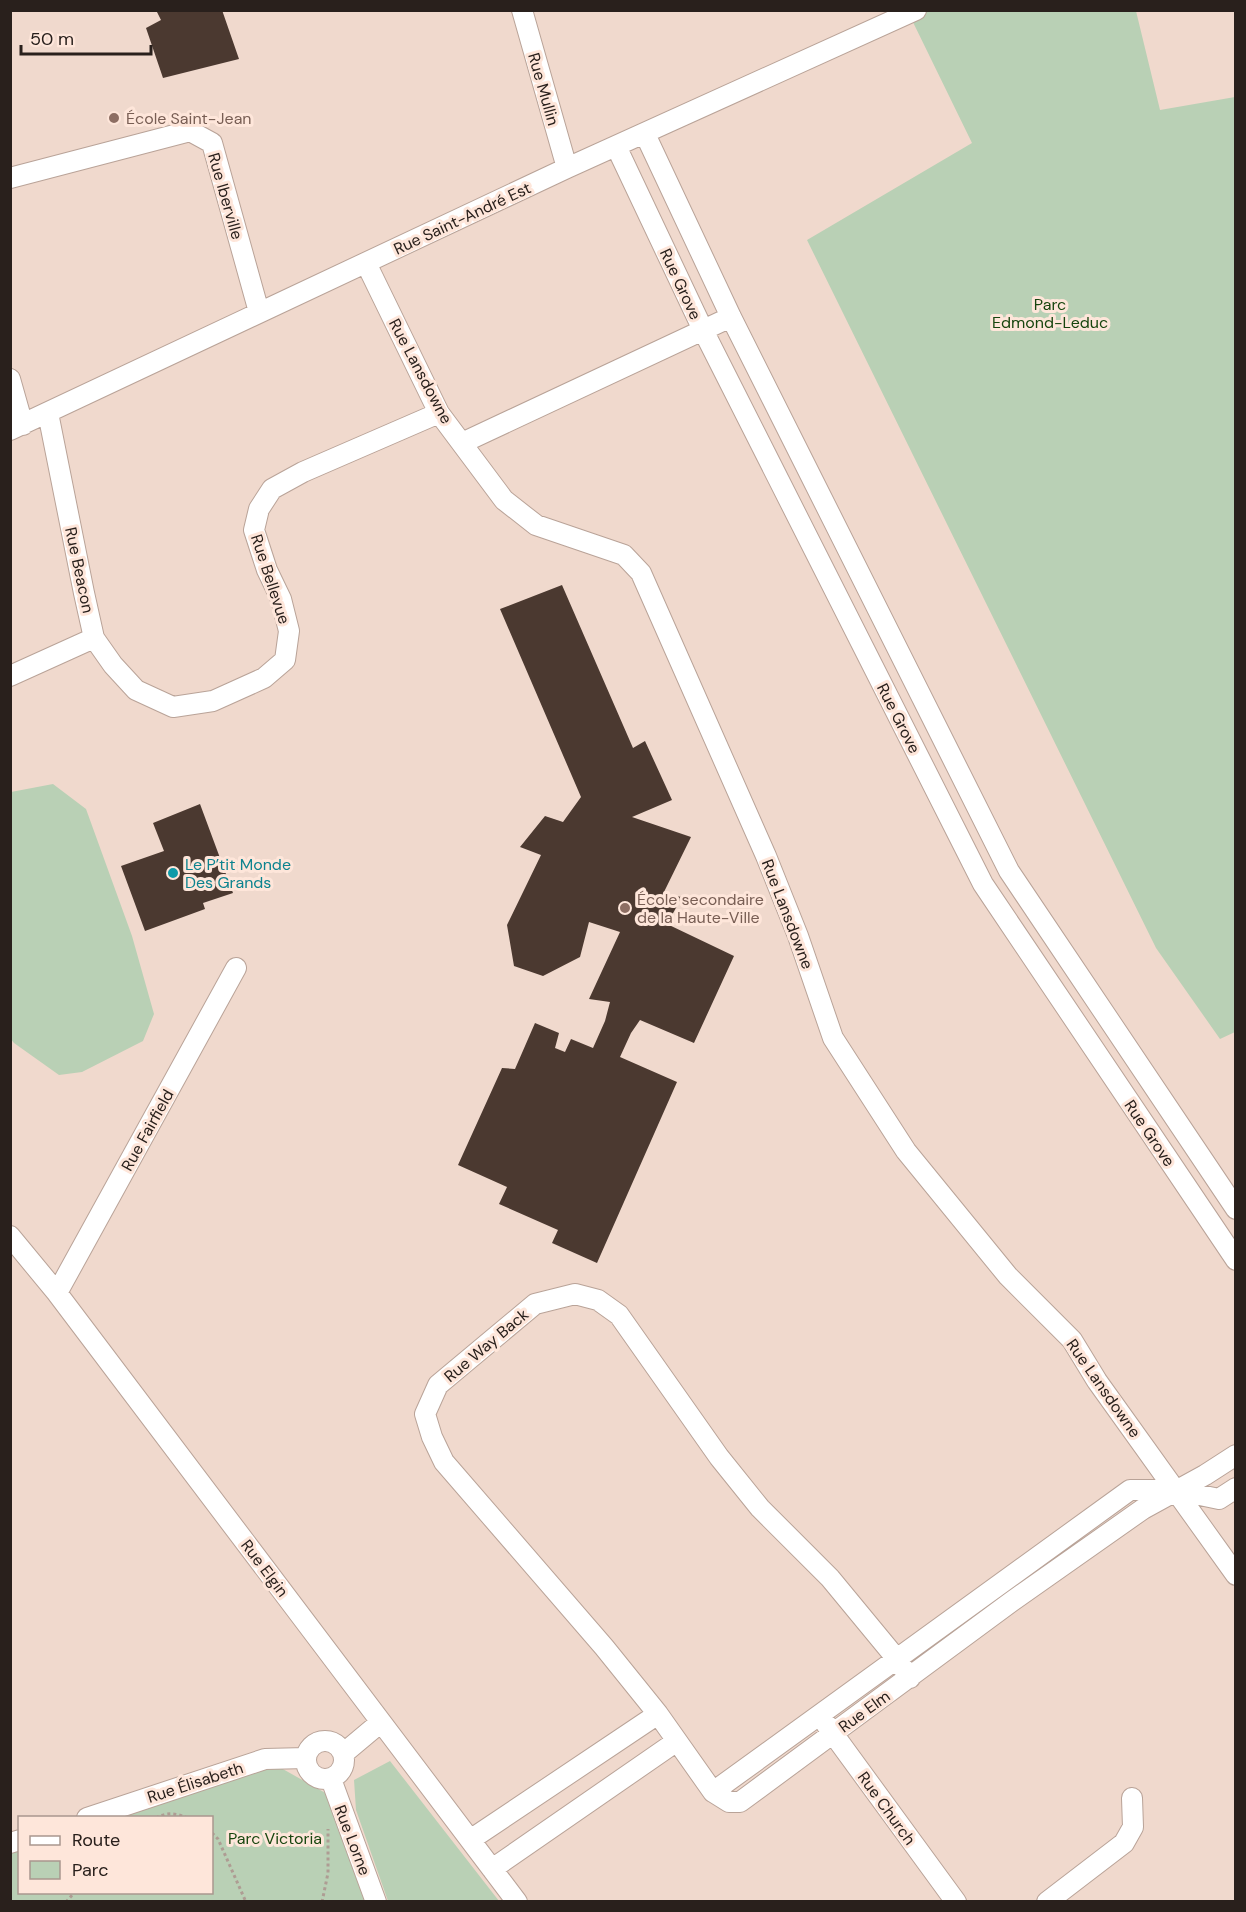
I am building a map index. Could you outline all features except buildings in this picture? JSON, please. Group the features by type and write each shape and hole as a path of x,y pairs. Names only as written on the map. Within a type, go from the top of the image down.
{"street":[{"name":"Rue Mullin","path":"522,10 567,168"},
{"name":"Rue Saint-André Est","path":"16,427 567,168 916,10"},
{"name":"Rue Iberville","path":"10,178 190,131 212,143 260,312"},
{"name":"Rue Grove","path":"645,134 731,317 1009,871 1236,1209"},
{"name":"Rue Grove","path":"615,146 703,330 983,884 1236,1260"},
{"name":"Rue Lansdowne","path":"366,263 440,413 504,500 536,525 624,555 641,573 766,856 798,936 833,1038 906,1151 1008,1276 1072,1340 1097,1381 1236,1575"},
{"path":"462,443 731,317"},
{"path":"10,379 16,427"},
{"name":"Rue Beacon","path":"48,413 94,638"},
{"name":"Rue Bellevue","path":"94,638 113,665 136,690 173,707 213,701 264,678 285,660 289,631 281,599 267,570 254,530 259,508 272,489 303,472 440,413"},
{"path":"10,676 94,638"},
{"name":"Rue Fairfield","path":"57,1293 236,968"},
{"name":"Rue Elgin","path":"10,1236 57,1293 517,1902"},
{"name":"Rue Way Back","path":"658,1714 575,1612 444,1462 432,1437 425,1414 438,1384 535,1304 575,1294 598,1299 619,1316 719,1457 746,1491 830,1578 910,1678"},
{"name":"Rue Elm","path":"1236,1455 1205,1475 1176,1490 1143,1509 1011,1602 740,1802 729,1802 714,1792 1130,1490 1176,1490 1219,1499 1236,1488"},
{"path":"998,1585 1011,1602"},
{"path":"470,1840 658,1714 714,1792"},
{"name":"Rue Church","path":"819,1714 956,1902"},
{"path":"344,1753 381,1722"},
{"path":"492,1869 678,1740"},
{"path":"320,1742 334,1743 344,1753 345,1762 342,1770 331,1779 323,1780 316,1777 306,1766 308,1751 320,1742"},
{"name":"Rue Élisabeth","path":"93,1816 265,1759 306,1758"},
{"path":"580,1768 600,1794"},
{"name":"Rue Lorne","path":"331,1779 376,1902"},
{"path":"1047,1902 1124,1843 1132,1827 1132,1798"}],"path":[{"path":"159,1816 164,1813 183,1816"},
{"path":"322,1902 327,1873 328,1829"},
{"path":"213,1834 218,1839 246,1902"}],"green space":[{"name":"Parc Edmond-Leduc","path":"916,11 1136,11 1160,110 1235,97 1235,1032 1220,1039 1156,948 807,240 972,143 909,14"},
{"path":"53,784 86,809 132,936 154,1014 143,1041 82,1072 59,1075 10,1038 11,792"},
{"name":"Parc Victoria","path":"265,1759 329,1795 366,1901 11,1901 10,1843 18,1840 18,1894 213,1894 213,1816 90,1816"},
{"name":"Parc Victoria","path":"390,1761 499,1901 388,1901 356,1810 354,1780"}],"place":[{"name":"École Saint-Jean","path":"114,118"},
{"name":"Le P’tit Monde Des Grands","path":"173,873"},
{"name":"École secondaire de la Haute-Ville","path":"625,908"}]}
